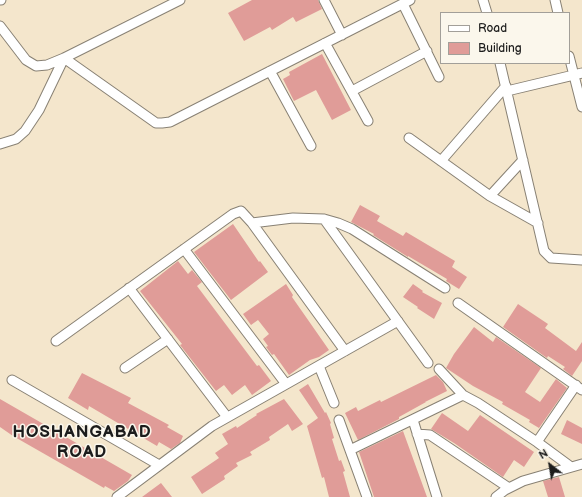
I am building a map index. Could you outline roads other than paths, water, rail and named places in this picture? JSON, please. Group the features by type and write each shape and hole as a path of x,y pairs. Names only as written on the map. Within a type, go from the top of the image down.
{"street":[{"path":"0,26 26,60 36,66 47,65 180,0"},
{"path":"324,0 342,35"},
{"path":"484,0 487,12"},
{"path":"555,0 558,12"},
{"path":"64,58 156,123 170,122 407,2 439,77"},
{"path":"326,43 368,122"},
{"path":"352,91 427,51"},
{"path":"0,144 16,139 25,131 39,110 64,58"},
{"path":"570,58 578,74 582,106"},
{"path":"500,64 544,251 551,258 582,260"},
{"path":"270,71 311,146"},
{"path":"441,161 506,89 578,74"},
{"path":"409,138 490,196 538,223"},
{"path":"490,196 523,160"},
{"path":"56,341 233,214 241,211 246,214 345,351"},
{"path":"252,223 292,218 324,219 352,229 445,288"},
{"path":"324,219 428,364"},
{"path":"184,249 286,384"},
{"path":"129,288 227,417"},
{"path":"458,303 579,388 537,442"},
{"path":"117,497 212,426 398,321"},
{"path":"125,368 168,339"},
{"path":"318,366 334,403"},
{"path":"439,369 463,395 478,403 537,442 571,467"},
{"path":"12,380 159,465"},
{"path":"350,450 463,395"},
{"path":"339,420 367,497"},
{"path":"413,420 437,497"},
{"path":"417,434 430,435 509,488"},
{"path":"496,497 523,481 582,464"}],"district":[{"name":"HOSHANGABAD ROAD","path":"82,443"}]}
